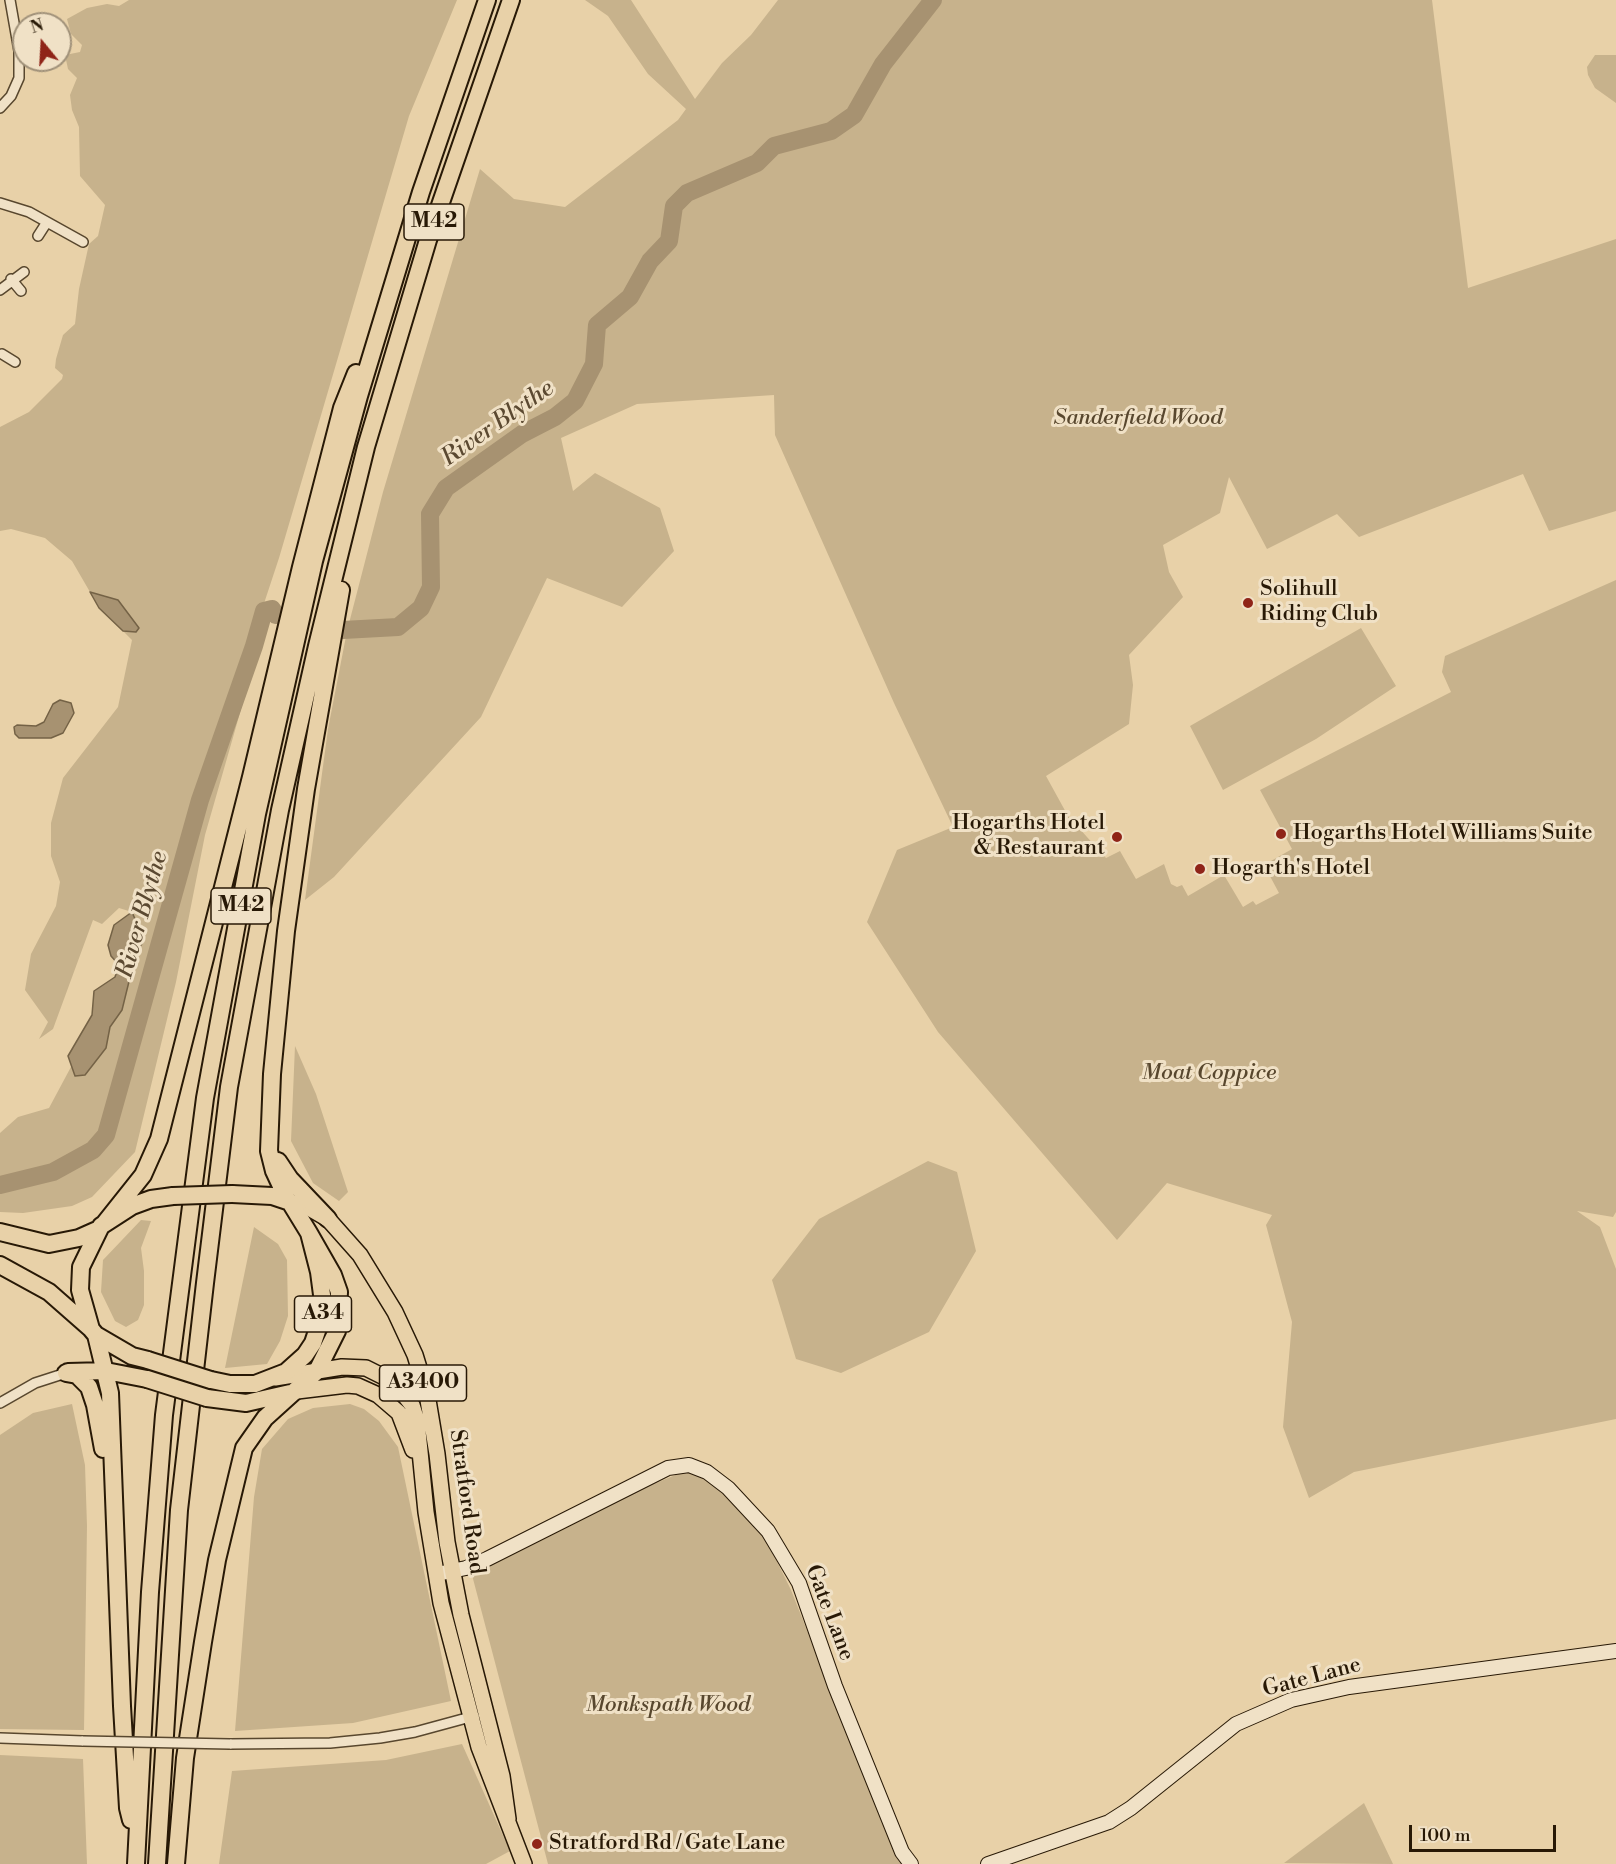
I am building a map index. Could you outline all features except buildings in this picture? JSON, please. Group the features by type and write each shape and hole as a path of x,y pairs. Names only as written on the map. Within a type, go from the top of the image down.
{"highway":[{"name":"M42","path":"136,1864 149,1604 164,1415 205,1098 257,814 287,676 332,495 421,192 487,0"},
{"name":"M42","path":"157,1864 179,1510 229,1087 280,810 366,447 428,240 511,0"},
{"path":"137,1839 128,1808 112,1491 110,1393 83,1302 80,1280 84,1256 100,1227 143,1175 159,1139 342,408 392,286"},
{"path":"288,1201 271,1162 269,1137 272,1074 286,931 306,789 366,447"},
{"path":"269,1137 282,1168 328,1219"},
{"path":"0,1232 49,1244 79,1238 132,1206 173,1196 232,1194 288,1201"},
{"name":"A34","path":"0,1265 49,1292 93,1332 132,1356 211,1380 243,1385 275,1378 294,1366 305,1355 322,1320 323,1293 309,1233 288,1201"},
{"path":"176,1864 193,1703 216,1569 244,1448 257,1427 317,1371 337,1331 340,1305 333,1275 309,1233"},
{"path":"66,1372 105,1371 147,1379 207,1398 246,1403 297,1390"},
{"path":"66,1372 77,1375 89,1387 95,1405 112,1491"}],"main road":[{"name":"Stratford Road","path":"288,1201 309,1208 328,1219 375,1277 415,1355 426,1394 437,1454 452,1571 490,1781 508,1819 524,1864"},
{"name":"Stratford Road","path":"275,1378 342,1367 366,1368 382,1374 403,1392 412,1405 417,1421 426,1512 436,1574 453,1648 479,1715"},
{"path":"297,1390 358,1386 392,1404 406,1427 426,1512"}],"street":[{"path":"0,108 11,96 18,78 19,51 7,3"},
{"path":"0,203 29,212 83,242"},
{"path":"38,236 47,222"},
{"path":"0,290 11,279 24,272"},
{"path":"11,279 21,291"},
{"path":"1,354 15,362"},
{"path":"0,1403 35,1383 66,1372"},
{"name":"Gate Lane","path":"436,1574 487,1559 668,1468 689,1465 707,1472 728,1488 768,1531 799,1583 835,1686 902,1852 911,1864"},
{"name":"Gate Lane","path":"988,1864 1109,1822 1131,1808 1236,1724 1291,1700 1349,1687 1616,1651"},
{"path":"0,1738 230,1744 330,1743 415,1732 479,1715"}],"green space":[{"path":"129,0 457,0 409,116 279,558 242,670 250,678 205,835 176,982 135,1152 92,1197 72,1206 23,1213 0,1212 0,1133 18,1117 49,1108 72,1065 75,1076 85,1075 106,1048 110,1027 122,1010 136,953 144,940 132,912 119,908 102,924 93,920 53,1029 39,1039 48,1022 25,990 31,954 56,906 60,882 51,856 51,823 63,778 118,707 132,640 123,631 136,632 106,596 90,592 72,561 45,538 11,529 0,531 0,427 29,412 62,379 63,375 55,368 56,359 63,335 75,324 79,289 89,244 98,236 105,205 80,176 79,127 72,110 70,95 77,78 71,72 72,54 80,52 82,45 72,35 72,16 87,8 107,4 119,6"},
{"path":"585,0 631,0 695,99 722,63 751,35 778,0 1432,0 1468,288 1616,239 1616,511 1549,531 1523,474 1359,537 1337,514 1267,549 1229,477 1220,513 1163,545 1169,572 1183,597 1129,655 1133,685 1129,724 1046,776 1068,816 1106,858 1120,851 1136,879 1164,864 1171,884 1177,887 1182,885 1188,896 1224,875 1243,907 1253,901 1256,905 1279,893 1264,865 1292,849 1260,790 1451,692 1442,672 1445,656 1616,580 1616,1212 1613,1217 1577,1211 1600,1227 1616,1269 1616,1419 1354,1472 1309,1498 1283,1427 1292,1322 1266,1225 1272,1215 1167,1183 1117,1240 938,1032 867,922 897,850 953,827 894,703 775,435 774,395 637,404 561,438 573,491 595,473 660,508 674,551 622,607 547,578 481,717 334,877 305,900 328,729 347,631 383,492 480,169 514,199 565,207 678,120 686,109 648,74 608,16"},
{"path":"1595,55 1616,55 1616,103 1595,88 1588,75 1587,67"},
{"path":"1361,628 1396,686 1316,739 1223,790 1190,726"},
{"path":"295,1046 316,1094 348,1192 339,1201 313,1183 291,1141"},
{"path":"928,1161 957,1172 976,1251 929,1332 841,1373 796,1359 772,1280 819,1219"},
{"path":"141,1220 151,1221 141,1248 144,1305 138,1320 126,1327 115,1321 101,1292 103,1260"},
{"path":"254,1227 278,1244 287,1260 288,1316 280,1341 267,1364 225,1368"},
{"path":"72,1404 85,1465 87,1526 84,1730 0,1729 0,1435 33,1413"},
{"path":"350,1404 364,1409 379,1421 398,1447 451,1701 353,1723 235,1731 254,1497 262,1449 288,1419 313,1408"},
{"name":"Monkspath Wood","path":"688,1470 716,1484 763,1533 791,1590 891,1842 902,1864 548,1864 472,1575 631,1493"},
{"path":"462,1744 510,1851 486,1864 219,1864 232,1771 386,1760"},
{"path":"0,1755 83,1759 87,1864 0,1864"},
{"path":"1364,1803 1393,1864 1284,1863"}],"shaded area":[{"path":"90,592 118,600 139,628 136,632 123,631 99,608"},
{"path":"60,700 71,703 74,713 63,733 51,738 19,738 15,734 14,727 17,725 36,726 44,722 53,704"},
{"path":"132,912 144,940 136,953 122,1010 110,1027 106,1048 85,1075 75,1076 68,1056 92,1015 94,991 115,977 119,965 111,956 108,945 114,925"}],"waterway":[{"name":"River Blythe","path":"343,630 398,627 421,608 431,587 430,514 446,488 522,434 555,417 575,401 594,364 597,325 630,297 650,261 669,241 674,206 687,193 757,163 774,146 831,131 854,115 883,64 933,0"},
{"name":"River Blythe","path":"0,1185 53,1172 93,1150 106,1135 200,800 264,611 272,609 276,615"}],"place":[{"name":"Solihull Riding Club","path":"1248,603"},
{"name":"Hogarths Hotel Williams Suite","path":"1281,834"},
{"name":"Hogarths Hotel & Restaurant","path":"1117,837"},
{"name":"Hogarth's Hotel","path":"1200,869"},
{"name":"Stratford Rd / Gate Lane","path":"537,1844"}],"park label":[{"name":"Sanderfield Wood","path":"1138,419"},
{"name":"Moat Coppice","path":"1209,1074"}]}
